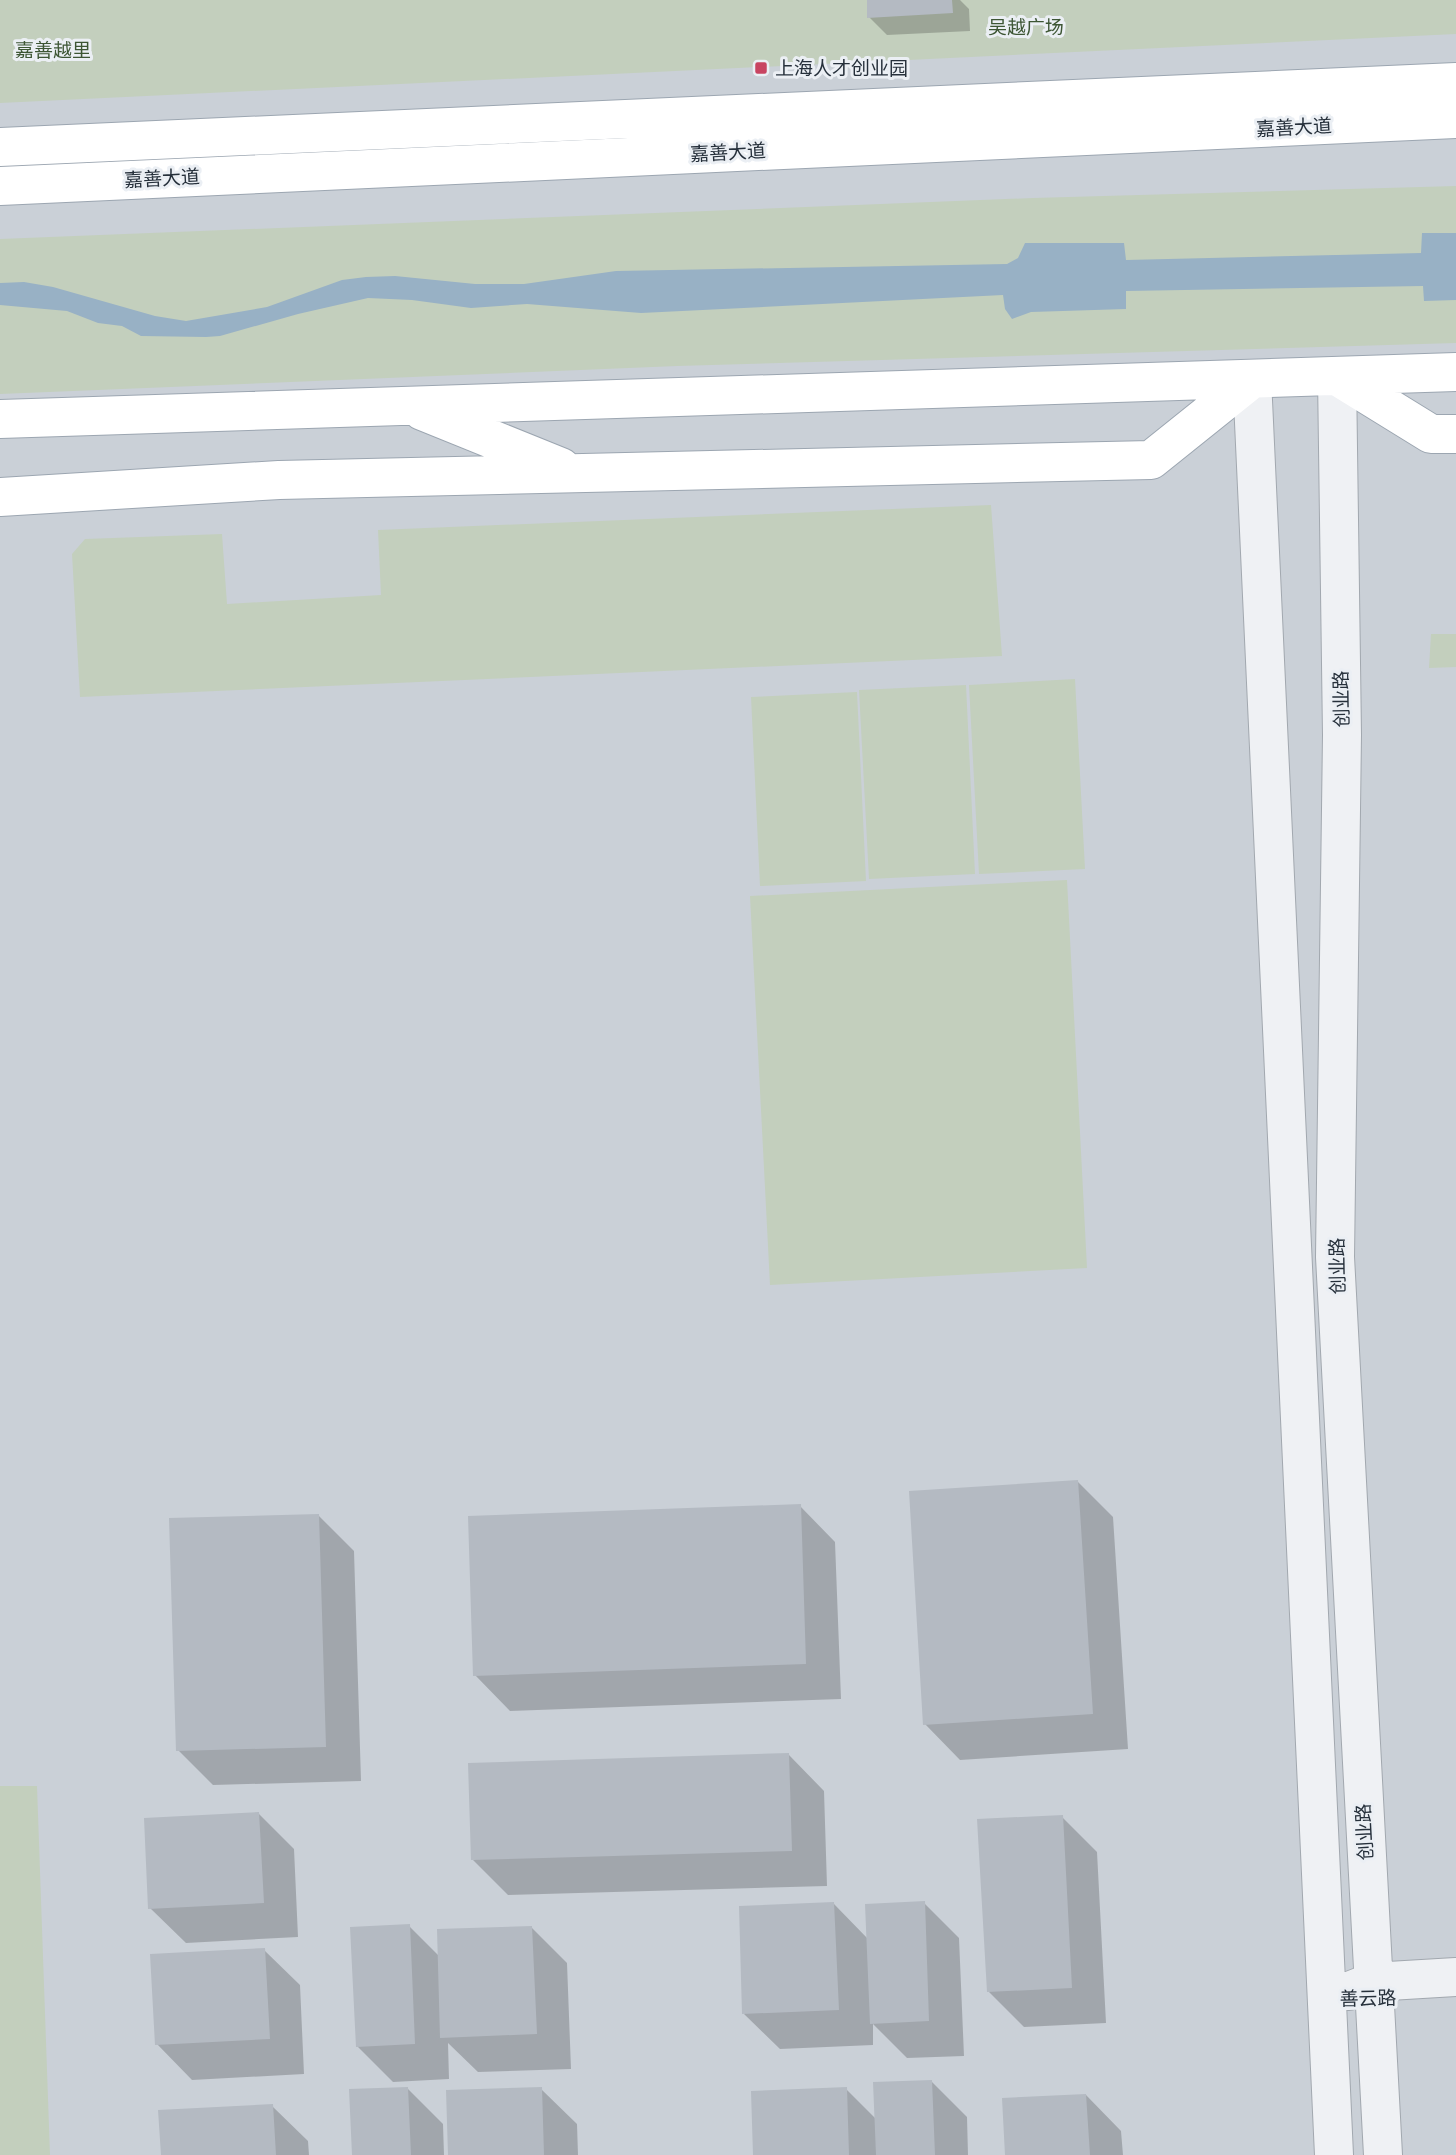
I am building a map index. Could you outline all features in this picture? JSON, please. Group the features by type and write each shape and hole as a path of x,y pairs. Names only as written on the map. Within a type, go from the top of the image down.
{"main road":[{"name":"嘉善大道","path":"0,147 1456,82"},
{"name":"嘉善大道","path":"0,186 1456,119"},
{"path":"0,419 1456,372"},
{"path":"1337,376 1432,434 1456,434"},
{"path":"0,496 279,480 1151,460 1252,379"},
{"path":"408,405 578,473"}],"street":[{"name":"创业路","path":"1337,376 1342,748 1335,1257 1372,1990 1383,2155"},
{"path":"1252,379 1334,2155"},
{"name":"善云路","path":"1327,1999 1456,1977"},
{"name":"善云路","path":"1372,1990 1456,1997"}],"shaded area":[{"path":"0,0 1456,0 1456,2155 0,2155"}],"green space":[{"name":"嘉善越里","path":"0,0 1456,0 1456,34 0,103"},
{"path":"1456,186 1456,343 677,366 0,394 0,239 1033,198"},
{"path":"991,505 1002,656 80,697 72,554 85,539 222,534 227,604 381,595 378,530"},
{"path":"1431,634 1456,634 1456,667 1429,668"},
{"path":"1075,679 1085,869 979,874 969,685"},
{"path":"966,685 975,874 869,879 859,690"},
{"path":"857,692 866,881 760,886 751,697"},
{"path":"1067,880 1087,1268 770,1285 750,896"},
{"path":"0,1786 37,1786 50,2155 0,2155"}],"water":[{"path":"1422,233 1456,233 1456,300 1424,301 1423,286 1126,291 1126,309 1031,312 1012,319 1005,309 1003,295 641,313 527,304 471,308 412,300 368,298 220,336 206,337 141,336 122,326 98,323 67,311 0,305 0,283 24,282 53,287 155,316 186,321 267,307 342,280 366,277 395,276 475,284 524,284 616,271 1007,264 1018,258 1025,243 1124,243 1126,260 1421,253"}],"building":[{"path":"867,0 952,0 953,13 867,18"},
{"path":"1078,1480 1093,1714 923,1725 909,1491"},
{"path":"801,1504 806,1664 473,1676 468,1516"},
{"path":"319,1514 326,1747 176,1751 169,1518"},
{"path":"789,1753 792,1851 471,1860 468,1763"},
{"path":"259,1812 264,1903 148,1909 144,1818"},
{"path":"1063,1815 1072,1988 987,1992 977,1819"},
{"path":"925,1901 929,2021 870,2024 865,1904"},
{"path":"834,1902 839,2010 742,2014 739,1906"},
{"path":"410,1924 415,2044 356,2047 350,1927"},
{"path":"532,1926 537,2034 440,2038 437,1929"},
{"path":"265,1948 270,2039 155,2045 150,1954"},
{"path":"932,2080 935,2155 876,2155 873,2082"},
{"path":"408,2087 411,2155 352,2155 349,2089"},
{"path":"542,2087 544,2155 448,2155 446,2090"},
{"path":"847,2087 849,2155 753,2155 751,2091"},
{"path":"1086,2094 1090,2155 1005,2155 1002,2098"},
{"path":"273,2104 276,2155 161,2155 158,2110"}],"place":[{"name":"上海人才创业园","path":"761,68"}],"park label":[{"name":"吴越广场","path":"1026,27"}]}
